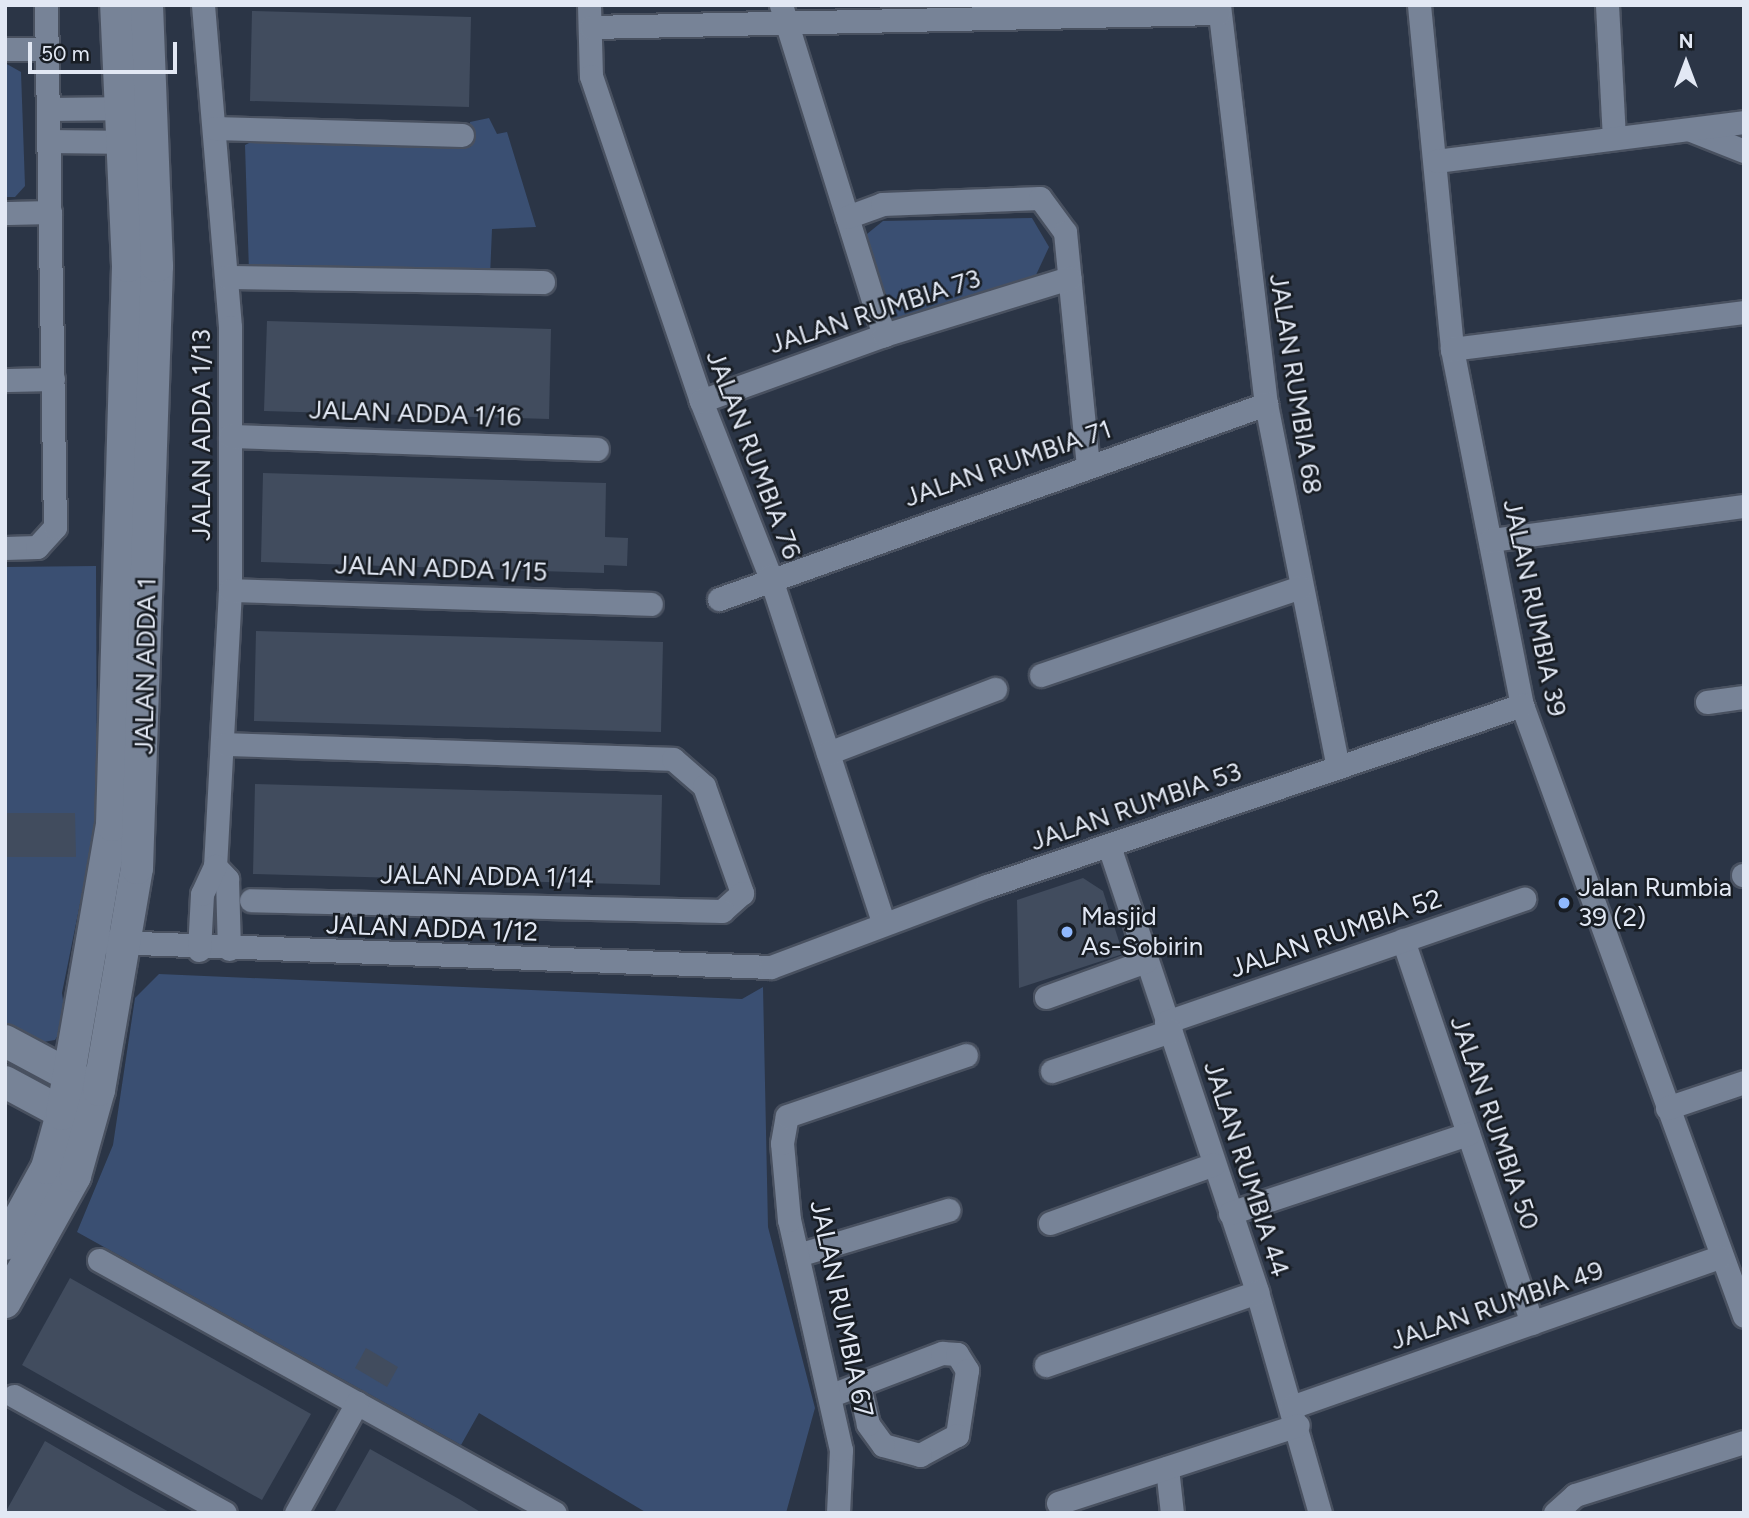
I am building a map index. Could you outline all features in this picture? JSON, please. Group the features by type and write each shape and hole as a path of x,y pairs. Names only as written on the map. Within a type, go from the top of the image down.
{"street":[{"path":"5,548 49,541 55,527 46,5"},
{"name":"JALAN ADDA 1","path":"116,5 136,108"},
{"name":"JALAN ADDA 1","path":"85,1084 92,939 114,788 128,265 137,142 136,108 147,5"},
{"name":"JALAN ADDA 1/13","path":"203,5 227,277 230,436 230,590 225,744 215,866"},
{"name":"JALAN RUMBIA 39","path":"1419,5 1452,349 1522,705 1720,1257 1744,1316"},
{"path":"1607,5 1614,138"},
{"path":"590,16 1219,9"},
{"name":"JALAN RUMBIA 68","path":"1219,9 1266,404 1338,767"},
{"path":"782,14 884,335"},
{"name":"JALAN RUMBIA 76","path":"590,16 591,76 701,401 770,576 883,922"},
{"path":"5,49 47,49"},
{"path":"48,109 136,108"},
{"path":"1436,161 1744,122"},
{"path":"214,128 462,135"},
{"path":"1688,129 1744,151"},
{"path":"48,141 137,142"},
{"name":"JALAN ADDA 1","path":"5,1302 75,1176 76,1120 124,944 143,806 157,265 137,142"},
{"path":"847,217 882,204 1040,198 1065,232 1088,465"},
{"path":"5,213 50,212"},
{"path":"227,277 543,282"},
{"name":"JALAN RUMBIA 73","path":"701,401 884,335 1069,278"},
{"path":"1452,349 1744,312"},
{"path":"5,380 53,379"},
{"name":"JALAN RUMBIA 71","path":"719,599 770,576 1266,404"},
{"name":"JALAN ADDA 1/16","path":"230,436 597,449"},
{"path":"1490,540 1744,506"},
{"path":"1041,675 1301,587"},
{"name":"JALAN ADDA 1/15","path":"230,590 651,604"},
{"path":"828,753 995,689"},
{"path":"1707,702 1744,697"},
{"name":"JALAN RUMBIA 53","path":"771,967 883,922 1522,705"},
{"name":"JALAN ADDA 1/14","path":"225,744 673,759 704,786 739,870 742,893 722,911 251,900"},
{"name":"JALAN RUMBIA 44","path":"1109,846 1257,1292 1295,1416 1320,1513"},
{"path":"198,950 201,894 215,866 227,879 229,949"},
{"name":"JALAN RUMBIA 52","path":"1052,1071 1403,940 1524,899"},
{"name":"JALAN ADDA 1/12","path":"92,939 198,950 771,967"},
{"name":"JALAN RUMBIA 50","path":"1403,940 1532,1323"},
{"path":"1046,997 1146,961"},
{"path":"5,1041 85,1084"},
{"name":"JALAN RUMBIA 67","path":"838,1513 842,1455 834,1394 798,1255 782,1150 787,1116 966,1055"},
{"path":"5,1082 76,1120"},
{"path":"1667,1108 1744,1082"},
{"name":"JALAN ADDA 1","path":"5,1244 76,1120"},
{"path":"1230,1213 1468,1134"},
{"path":"1050,1223 1214,1164"},
{"path":"798,1255 948,1210"},
{"name":"JALAN RUMBIA 49","path":"1058,1503 1167,1468 1532,1323 1720,1257"},
{"path":"99,1260 555,1513"},
{"path":"1046,1365 1257,1292"},
{"path":"834,1394 860,1388 949,1352 963,1359 967,1370 957,1435 920,1455 883,1445 868,1424 860,1388"},
{"path":"14,1396 225,1513"},
{"path":"296,1513 358,1403"},
{"path":"1555,1513 1590,1490 1744,1442"},
{"path":"1167,1468 1172,1513"}],"shaded area":[{"path":"5,63 21,72 25,186 15,197 5,197"},
{"path":"489,118 497,134 507,132 536,227 492,229 490,277 249,272 245,145 255,140 471,147 470,122"},
{"path":"1032,218 1049,247 1036,275 903,321 887,316 862,238 883,221"},
{"path":"96,566 97,819 62,993 66,1022 55,1040 38,1043 5,1027 5,567"},
{"path":"159,974 742,999 763,987 768,1227 815,1408 786,1513 647,1513 479,1413 461,1445 77,1232 113,1145 135,998"}],"building":[{"path":"252,11 471,17 469,107 250,101"},
{"path":"267,321 551,329 549,419 264,411"},
{"path":"263,473 606,483 605,537 628,538 627,566 604,565 604,573 261,562"},
{"path":"256,631 663,642 661,732 254,721"},
{"path":"255,784 662,795 660,885 253,874"},
{"path":"5,813 75,813 76,857 5,857"},
{"name":"Masjid As-Sobirin","path":"1083,878 1103,891 1123,954 1019,988 1017,900"},
{"path":"70,1278 311,1414 262,1500 22,1365"},
{"path":"366,1348 398,1367 387,1387 355,1368"},
{"path":"45,1441 133,1492 171,1513 5,1513"},
{"path":"370,1449 459,1499 482,1513 334,1513"}],"place":[{"name":"Jalan Rumbia 39 (2)","path":"1564,903"},
{"name":"Masjid As-Sobirin","path":"1067,932"}]}
